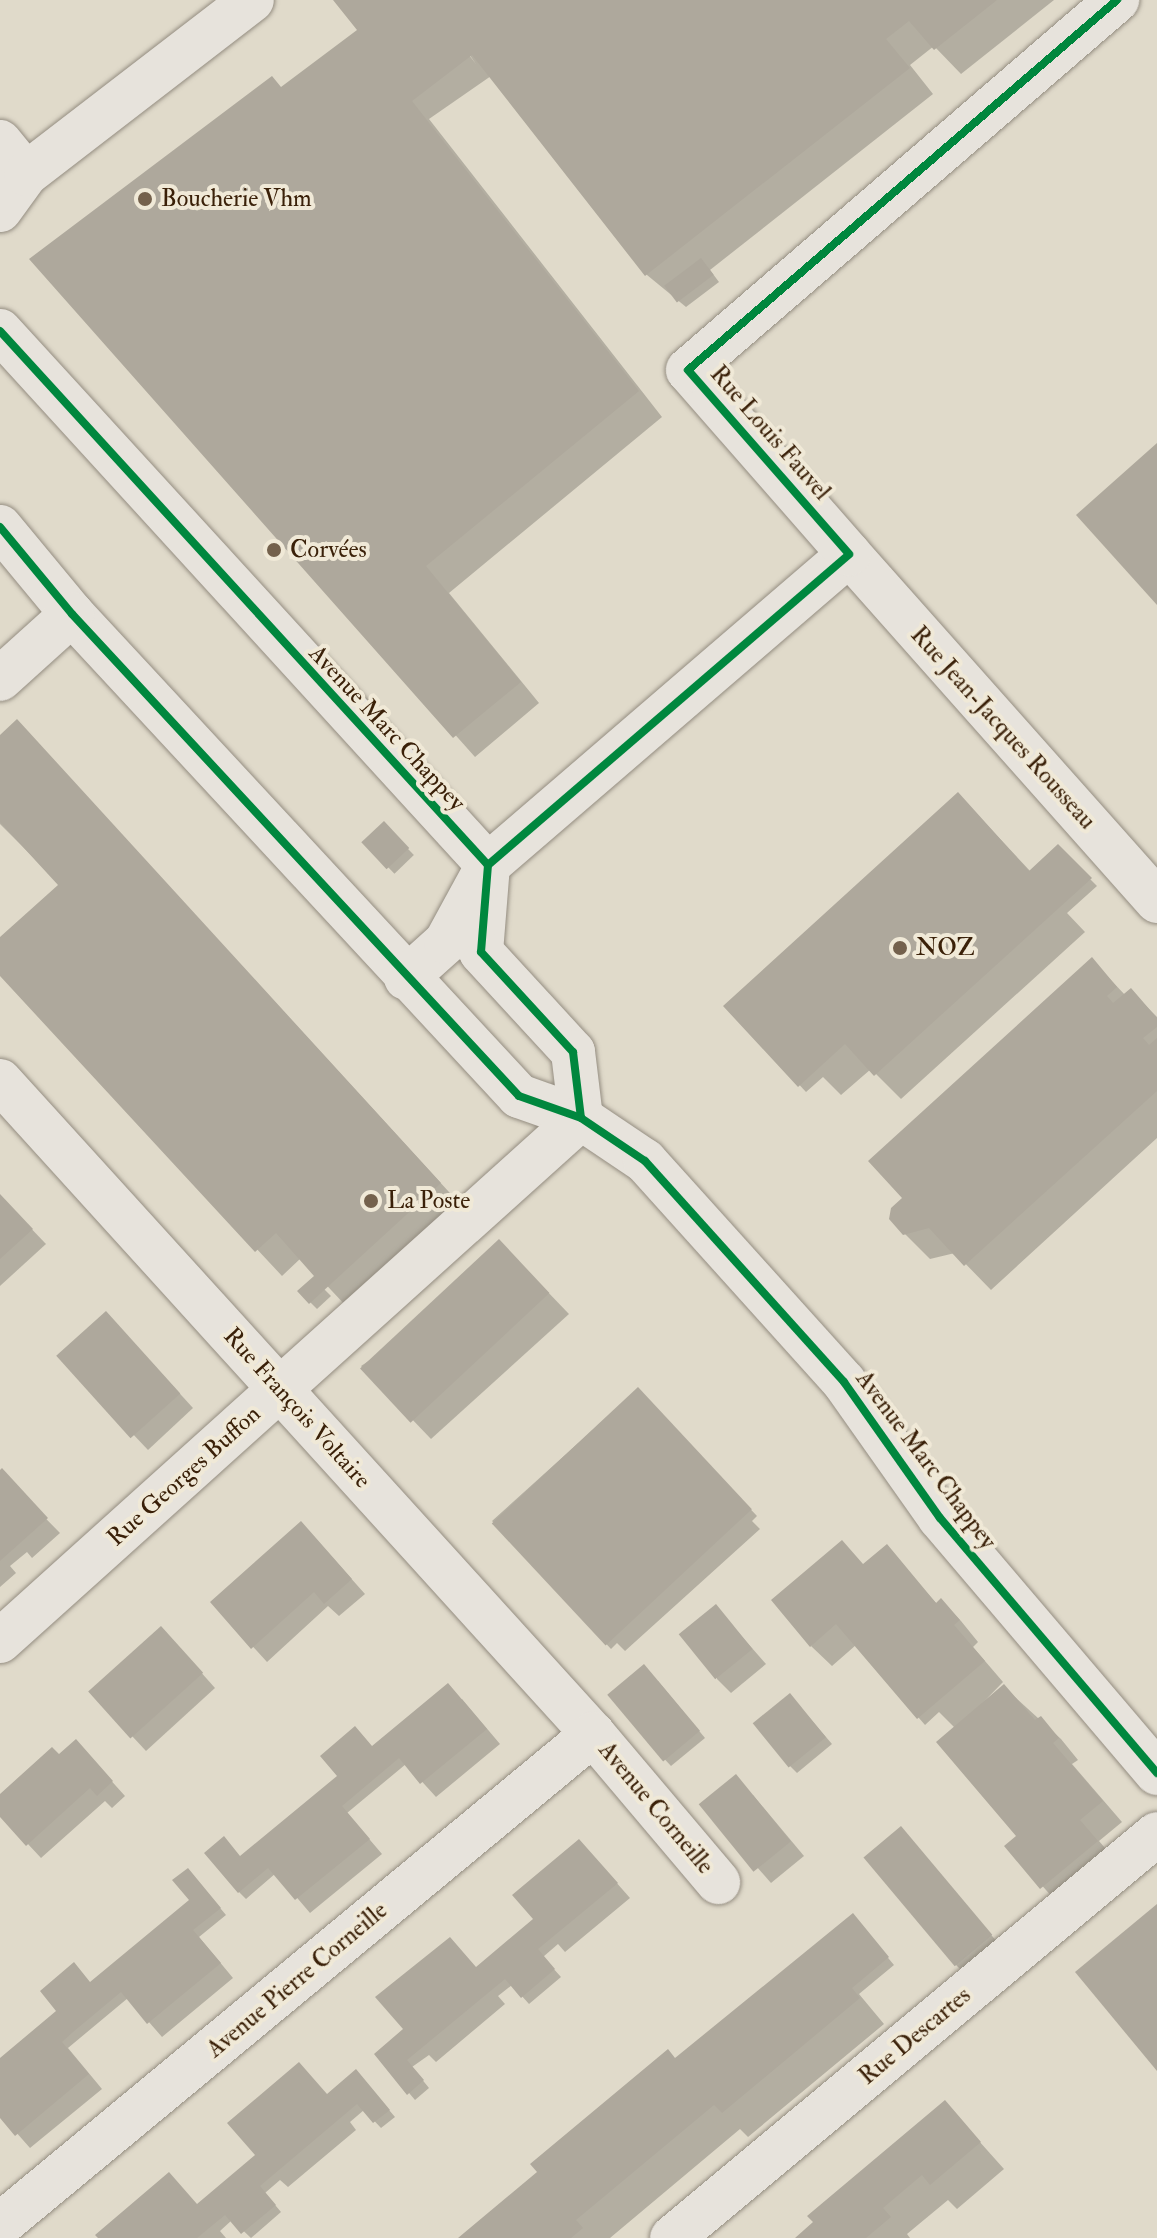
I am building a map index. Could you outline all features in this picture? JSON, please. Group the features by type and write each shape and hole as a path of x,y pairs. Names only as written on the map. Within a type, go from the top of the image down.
{"street":[{"path":"0,210 13,158 252,0"},
{"name":"Rue Louis Fauvel","path":"849,554 688,370 1117,0"},
{"name":"Avenue Marc Chappey","path":"7,350 488,865"},
{"name":"Avenue Marc Chappey","path":"0,527 72,614 406,978 519,1096 581,1118 645,1161 844,1382 940,1518 1157,1773"},
{"path":"406,978 446,942 488,865 849,554"},
{"name":"Rue Jean-Jacques Rousseau","path":"849,554 1157,901"},
{"path":"0,679 72,614"},
{"path":"488,865 481,952 573,1052 581,1118"},
{"name":"Rue François Voltaire","path":"0,1081 593,1734"},
{"name":"Rue Georges Buffon","path":"0,1641 581,1118"},
{"name":"Avenue Corneille","path":"593,1734 718,1882"},
{"name":"Avenue Pierre Corneille","path":"0,2225 593,1734"},
{"name":"Rue Descartes","path":"672,2238 1157,1834"}],"building":[{"path":"333,0 997,0 934,50 909,21 886,39 910,68 645,276 472,55 412,101 639,391 426,566 521,682 453,738 29,259 272,76 281,87 357,30"},
{"path":"701,258 714,275 677,302 664,286"},
{"path":"1157,443 1157,605 1076,515"},
{"path":"17,719 441,1183 309,1304 297,1291 314,1276 276,1233 255,1252 0,976 0,937 58,885 0,822 0,735"},
{"name":"NOZ","path":"958,792 1029,871 1058,844 1092,878 874,1076 845,1044 798,1087 723,1006"},
{"path":"384,821 409,848 387,869 361,842"},
{"path":"1092,957 1117,987 1107,996 1113,1003 1131,988 1157,1018 1157,1027 1143,1038 1149,1045 1157,1038 1157,1091 964,1266 929,1228 903,1235 889,1219 891,1208 902,1198 868,1161"},
{"path":"0,1194 33,1229 0,1259"},
{"path":"499,1239 549,1293 411,1423 360,1369"},
{"path":"106,1311 180,1393 130,1438 56,1356"},
{"path":"638,1387 752,1509 606,1646 492,1523"},
{"path":"2,1468 48,1518 0,1561 0,1470"},
{"path":"301,1521 352,1579 324,1604 314,1592 251,1649 210,1602"},
{"path":"842,1540 863,1564 887,1544 936,1603 941,1598 960,1620 954,1625 985,1661 917,1719 836,1624 810,1647 771,1600"},
{"path":"716,1604 753,1649 715,1679 679,1634"},
{"path":"161,1626 203,1673 130,1738 88,1692"},
{"path":"644,1664 700,1731 663,1761 607,1695"},
{"path":"448,1683 487,1729 420,1784 399,1758 342,1806 370,1839 295,1900 268,1868 238,1893 204,1853 224,1836 240,1856 337,1776 320,1756 355,1726 372,1746"},
{"path":"1004,1684 1035,1720 1041,1716 1059,1738 1053,1743 1103,1801 1080,1820 1098,1841 1040,1889 1004,1846 1016,1836 936,1742"},
{"path":"790,1693 826,1737 789,1768 753,1723"},
{"path":"76,1739 113,1781 97,1796 90,1788 26,1846 0,1817 0,1794 52,1747 59,1754"},
{"path":"736,1774 791,1842 753,1872 699,1804"},
{"path":"901,1826 992,1935 955,1966 863,1857"},
{"path":"579,1839 618,1883 538,1949 555,1969 521,1998 505,1979 407,2060 424,2080 407,2095 374,2054 403,2029 375,1997 450,1937 476,1967 533,1919 512,1895"},
{"path":"188,1868 221,1908 193,1930 221,1963 147,2024 121,1992 73,2032 62,2042 89,2074 15,2136 0,2118 0,2058 56,2011 40,1991 74,1962 90,1982 189,1900 172,1880"},
{"path":"1157,1904 1157,2071 1075,1972"},
{"path":"853,1913 889,1957 852,1988 860,1998 722,2113 714,2105 576,2220 583,2228 571,2238 458,2238 537,2172 530,2164 668,2049 675,2058"},
{"path":"299,2062 327,2094 356,2069 390,2110 373,2123 357,2104 260,2186 276,2205 241,2234 225,2215 197,2238 98,2238 95,2235 169,2172 197,2204 255,2155 227,2123"},
{"path":"945,2100 981,2142 930,2185 922,2175 883,2208 891,2217 866,2238 795,2238 813,2222 807,2216"}],"cycle path":[{"path":"488,865 849,554 688,370 1117,0"},
{"path":"0,331 488,865 481,952 573,1052 581,1118"},
{"path":"0,527 72,614 519,1096 581,1118 645,1161 844,1382 940,1518 1157,1773"}],"place":[{"name":"Boucherie Vhm","path":"145,199"},
{"name":"Corvées","path":"274,550"},
{"name":"NOZ","path":"900,948"},
{"name":"La Poste","path":"371,1201"}]}
